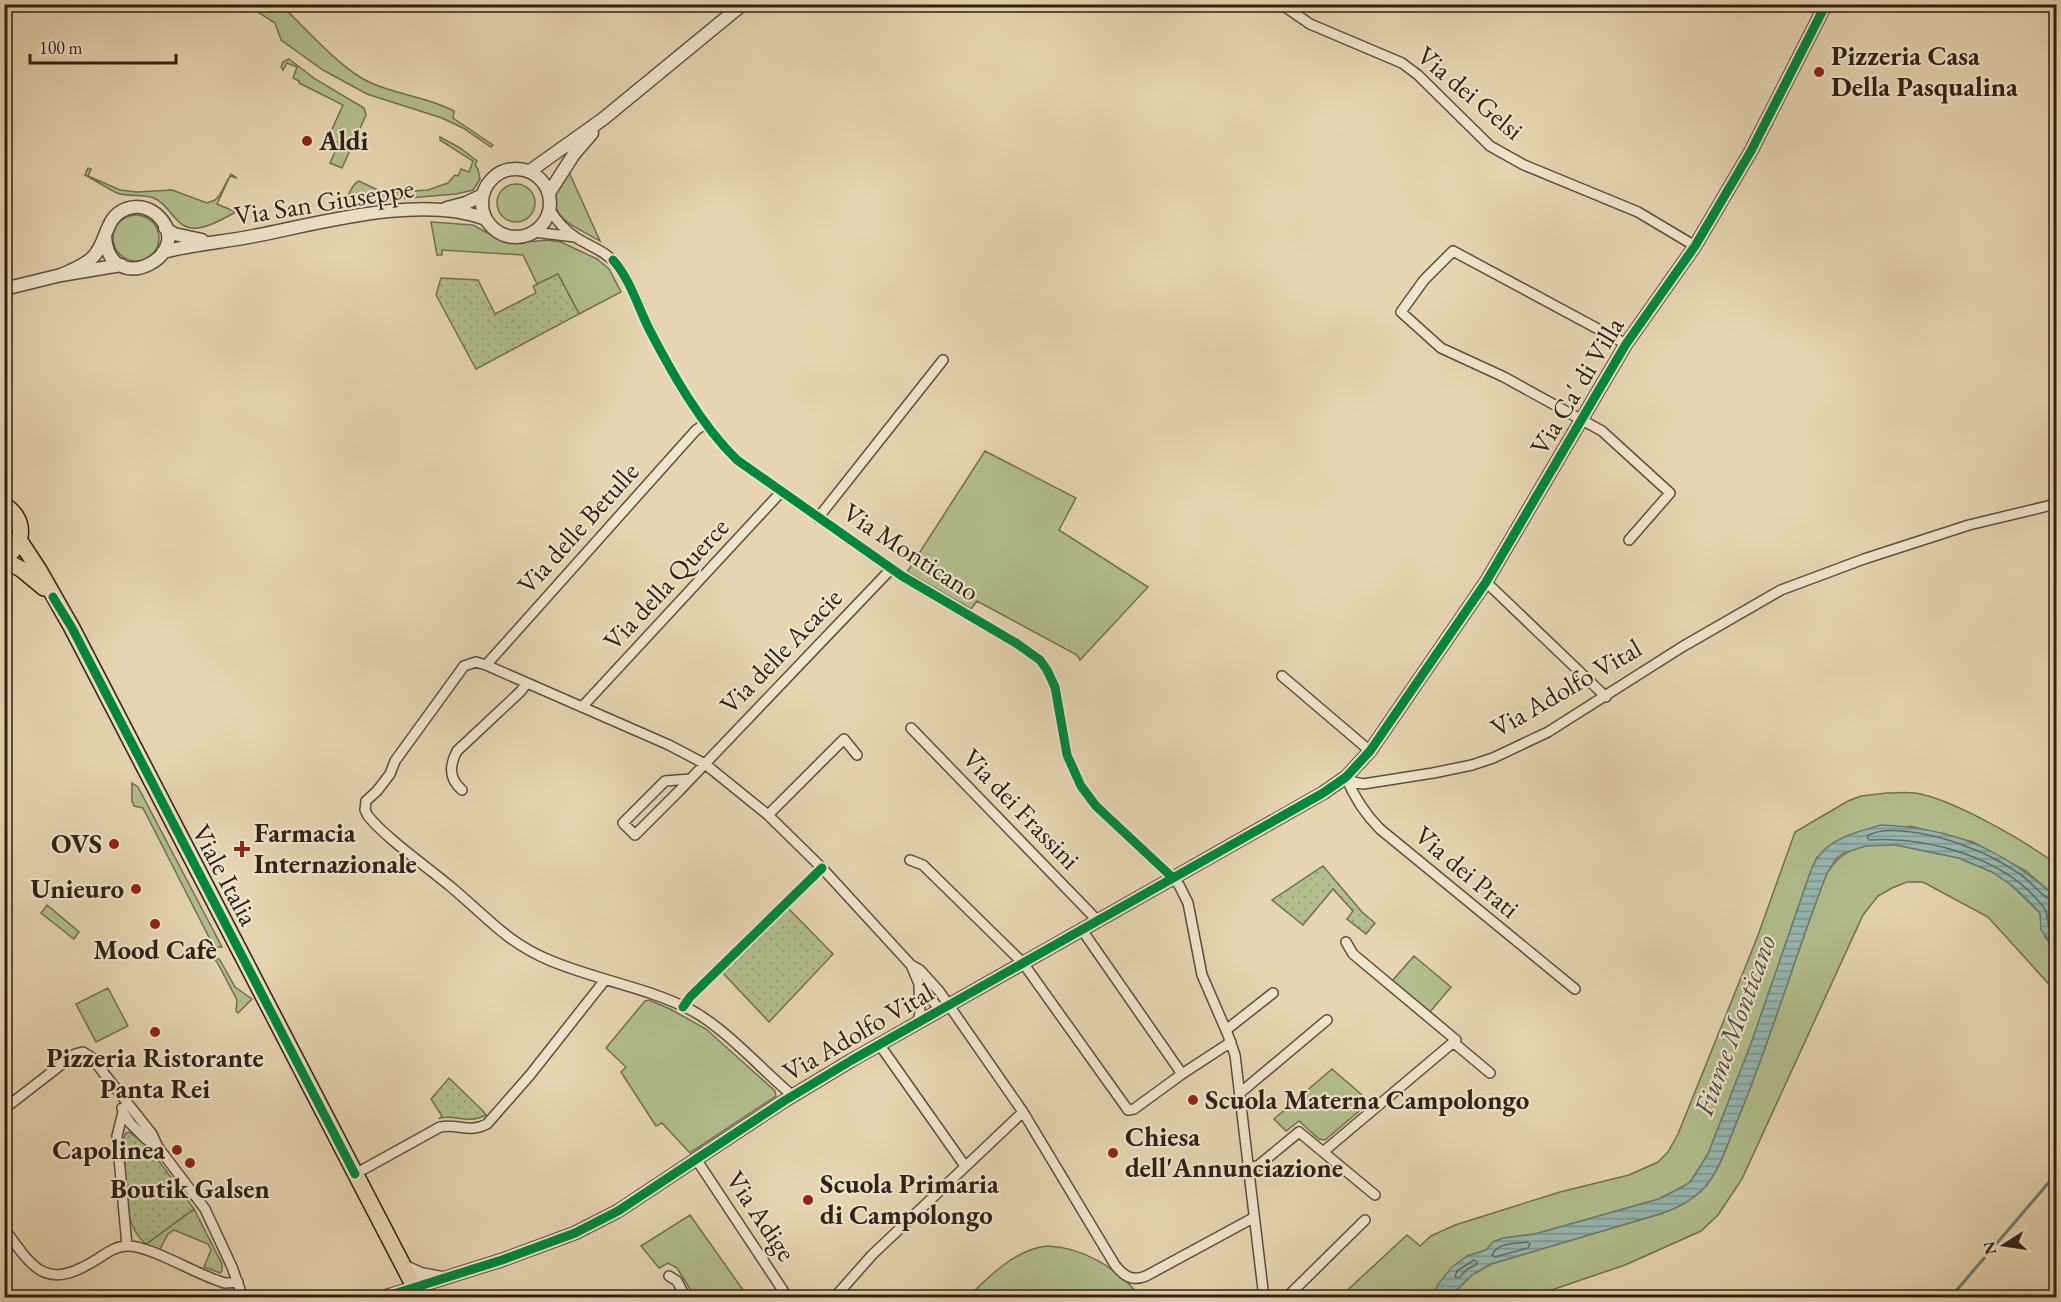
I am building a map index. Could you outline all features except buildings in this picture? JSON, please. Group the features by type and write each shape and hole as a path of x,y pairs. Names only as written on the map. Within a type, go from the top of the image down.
{"main road":[{"path":"4,504 15,512 20,521 21,531 20,541 16,548 4,559"},
{"name":"Viale Italia","path":"20,541 78,639 417,1292"},
{"name":"Viale Italia","path":"4,559 21,569 53,597"}],"street":[{"path":"530,171 603,119 743,4"},
{"name":"Via dei Gelsi","path":"1281,4 1310,24 1402,63 1418,75 1490,146 1524,165 1638,212 1695,246"},
{"name":"Via Ca' di Villa","path":"1346,777 1370,751 1486,582 1626,344 1695,246 1750,151 1826,4"},
{"path":"549,193 560,174 603,119"},
{"path":"560,174 564,160 561,149"},
{"path":"517,168 530,171 542,180 549,193 550,210 543,225 522,237 500,233 486,219 483,210 486,185 502,171 517,168"},
{"name":"Via San Giuseppe","path":"439,210 466,203 483,195"},
{"name":"Via San Giuseppe","path":"61,275 94,256 115,216 131,207 142,207 154,213 165,228 174,234 215,242"},
{"name":"Via San Giuseppe","path":"4,289 61,275 122,265 143,268 152,264 163,252 384,212 439,210 476,215 486,219"},
{"name":"Via Monticano","path":"550,210 575,237 602,251 617,265 659,348 705,424 737,460 891,569 1029,650 1047,670 1055,687 1067,755 1081,786 1096,806 1173,878 1188,903 1202,975 1231,1042 1238,1071 1247,1169 1264,1298"},
{"path":"163,252 166,244 165,228"},
{"name":"Via Monticano","path":"534,232 575,237"},
{"path":"105,236 108,251 122,265"},
{"path":"1626,344 1453,252 1424,280 1401,312 1441,348 1504,377 1602,431 1670,493 1629,540"},
{"path":"818,518 943,360"},
{"name":"Via delle Betulle","path":"605,980 548,960 506,936 466,899 373,822 365,810 366,801 384,782 395,761 464,666 481,663 696,430 705,424"},
{"name":"Via della Querce","path":"582,707 782,491"},
{"name":"Via Adolfo Vital","path":"381,1298 417,1292 446,1278 530,1251 575,1233 618,1210 792,1095 1323,793 1346,777 1363,784 1433,773 1493,758 1548,732 1682,647 1781,591 1864,559 1969,525 2056,504"},
{"name":"Via delle Acacie","path":"690,779 665,781 623,823 635,835 705,764 891,569"},
{"path":"1486,582 1606,697"},
{"path":"481,663 669,745 705,764 768,815 822,868 911,965 920,970 939,991 944,1008"},
{"path":"1282,676 1370,751"},
{"path":"462,790 455,783 451,773 457,752 527,683"},
{"name":"Via dei Frassini","path":"911,728 1098,921"},
{"path":"768,815 844,740 857,755"},
{"name":"Via dei Prati","path":"1346,777 1366,815 1380,829 1575,990"},
{"path":"910,860 924,865 1023,963 1128,1110 1134,1109 1231,1042"},
{"path":"682,1007 822,868"},
{"path":"1082,930 1182,1074"},
{"path":"1323,1152 1456,1040 1353,954 1346,942"},
{"path":"911,965 919,984 918,1023"},
{"path":"355,1174 440,1127 472,1129 492,1119 605,980 638,988 692,1011 720,1031 792,1095"},
{"path":"919,984 944,1008 1023,1113 1115,1265 1126,1276 1136,1279 1156,1271 1253,1218"},
{"path":"1226,1030 1273,993"},
{"path":"1240,1093 1327,1020"},
{"path":"1453,1042 1490,1073"},
{"path":"879,1044 965,1166"},
{"path":"4,1108 75,1054 86,1053 152,1134 158,1147 205,1209 243,1298"},
{"path":"118,1094 123,1112 130,1123 158,1147"},
{"path":"123,1112 117,1136 127,1246"},
{"path":"834,1298 872,1255 1023,1113"},
{"path":"1247,1169 1259,1165 1299,1132 1375,1195"},
{"name":"Via Adige","path":"696,1159 788,1298"},
{"path":"1286,1298 1365,1220"},
{"path":"4,1228 31,1264 48,1274 62,1274 79,1269 114,1249 127,1246 145,1250 219,1281 231,1284 238,1282"},
{"path":"403,1266 429,1276 446,1278"},
{"path":"669,1276 677,1281 686,1298"}],"green space":[{"path":"247,5 281,5 335,58 359,77 381,87 434,102 454,111 453,118 493,145 491,147 463,128 442,118 367,94 323,70 281,40 275,23"},
{"path":"289,59 315,79 364,108 366,115 342,168 330,163 339,143 328,138 343,105 299,83 293,78 297,67 287,63 283,70 281,67 283,62"},
{"path":"440,137 477,161 475,165 480,179 473,190 456,194 384,200 347,206 350,192 359,181 384,193 428,190 448,183 455,175 458,176 461,169 469,172 473,161 440,140"},
{"path":"88,168 91,169 88,176 120,190 137,192 172,190 207,203 219,196 231,174 237,178 230,176 217,204 236,212 207,226 191,228 177,220 158,200 117,193 85,175"},
{"path":"568,170 600,241 576,228 560,214 556,207 555,197"},
{"path":"516,184 530,189 535,203 530,217 516,222 502,217 497,203 502,189"},
{"path":"136,215 152,222 159,238 152,254 136,261 120,254 113,238 120,222"},
{"path":"431,222 473,225 504,242 547,240 561,242 597,259 609,269 621,292 579,314 558,274 537,284 523,255 442,250 442,255 437,255"},
{"path":"558,274 579,314 476,369 436,295 441,278 478,280 495,314 536,293 533,286"},
{"path":"985,451 1076,498 1059,530 1148,587 1080,660 1077,655 977,601 971,609 907,572"},
{"path":"132,783 138,787 222,947 214,947 143,808 134,806"},
{"path":"1915,793 1949,803 2026,844 2056,864 2056,897 2026,871 1973,842 1910,826 1817,857 1752,1041 1708,1154 1691,1181 1659,1199 1535,1234 1504,1238 1493,1242 1486,1250 1467,1256 1439,1283 1432,1297 1339,1298 1407,1235 1420,1246 1431,1236 1455,1225 1560,1192 1629,1175 1658,1162 1668,1152 1678,1134 1757,938 1795,832 1848,801 1861,796"},
{"path":"1896,845 1959,858 1992,872 2010,884 2040,913 2045,937 2056,950 2056,992 1988,917 1923,882 1907,882 1892,888 1878,896 1863,915 1742,1179 1718,1215 1701,1231 1625,1265 1531,1297 1449,1298 1472,1275 1491,1264 1663,1213 1684,1204 1702,1190 1718,1166 1749,1090 1827,873 1841,857 1857,848"},
{"path":"1323,866 1362,912 1375,923 1366,934 1347,919 1353,911 1333,889 1303,925 1272,900"},
{"path":"47,905 79,932 74,939 41,913"},
{"path":"788,908 833,954 769,1022 721,971"},
{"path":"1414,956 1451,987 1430,1012 1392,981"},
{"path":"213,957 220,960 235,987 252,999 238,1013 236,1011 237,1000"},
{"path":"108,988 128,1026 96,1042 76,1004"},
{"path":"649,1000 706,1029 775,1091 776,1096 690,1153 662,1123 656,1126 621,1072 626,1067 606,1048 645,1001"},
{"path":"1332,1069 1370,1102 1325,1140 1319,1139 1299,1121 1286,1131 1274,1119"},
{"path":"449,1078 486,1115 472,1119 440,1118 442,1116 431,1099"},
{"path":"129,1132 148,1146 194,1209 146,1244 137,1234 128,1209 124,1137"},
{"path":"194,1209 222,1264 220,1273 204,1267 211,1250 208,1244 174,1230 168,1234 159,1251 146,1244"},
{"path":"690,1215 748,1297 695,1297 677,1268 668,1263 659,1268 641,1246"},
{"path":"1047,1246 1074,1250 1099,1261 1122,1277 1140,1297 1100,1297 1070,1291 1041,1297 967,1298 1003,1265 1024,1252"}],"water":[{"path":"1881,825 1907,827 1954,836 1996,854 2036,880 2056,897 2056,950 2041,930 2040,913 2010,884 1992,872 1959,858 1896,845 1865,846 1842,854 1827,873 1749,1090 1718,1166 1702,1190 1684,1204 1663,1213 1491,1264 1472,1275 1449,1297 1432,1297 1439,1283 1452,1267 1467,1256 1486,1250 1493,1242 1503,1238 1535,1234 1659,1199 1691,1181 1708,1154 1752,1041 1816,860 1823,851 1838,840"}],"waterway":[{"path":"1950,1298 2056,1174"}],"cycle path":[{"path":"381,1298 502,1260 575,1233 618,1211 784,1101 852,1060 1323,793 1346,777 1370,751 1486,582 1626,344 1695,246 1751,151 1826,4"},
{"path":"613,260 624,276 649,329 688,398 711,431 737,460 902,576 1016,643 1040,660 1055,687 1067,755 1081,786 1096,806 1173,878"},
{"path":"53,597 72,628 355,1174"},
{"path":"683,1007 690,997 822,868"}],"place":[{"name":"Pizzeria Casa Della Pasqualina","path":"1819,72"},
{"name":"Aldi","path":"307,141"},
{"name":"OVS","path":"114,844"},
{"name":"Farmacia Internazionale","path":"242,849"},
{"name":"Unieuro","path":"136,889"},
{"name":"Mood Cafè","path":"155,924"},
{"name":"Pizzeria Ristorante Panta Rei","path":"155,1032"},
{"name":"Scuola Materna Campolongo","path":"1193,1100"},
{"name":"Capolinea","path":"177,1150"},
{"name":"Chiesa dell'Annunciazione","path":"1113,1153"},
{"name":"Boutik Galsen","path":"190,1163"},
{"name":"Scuola Primaria di Campolongo","path":"808,1200"}],"water label":[{"name":"Fiume Monticano","path":"1734,1025"}]}
